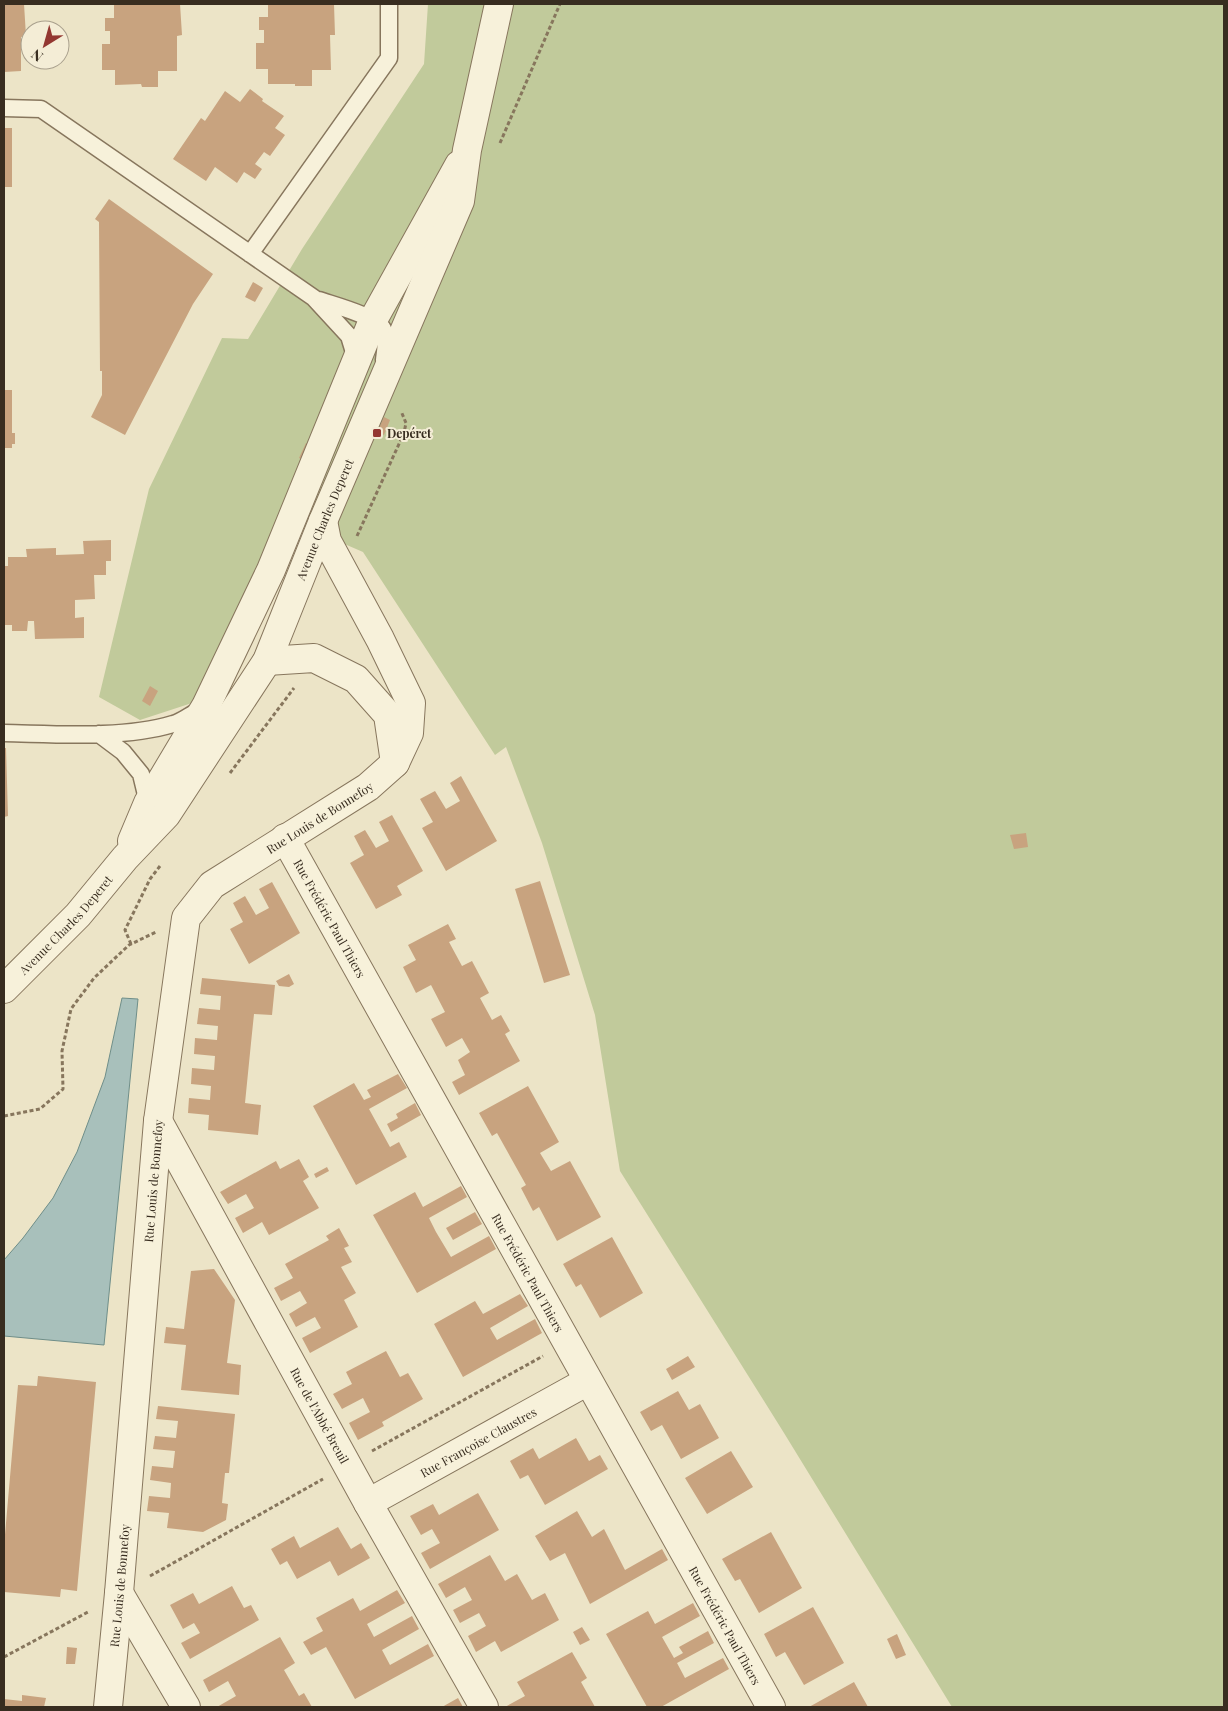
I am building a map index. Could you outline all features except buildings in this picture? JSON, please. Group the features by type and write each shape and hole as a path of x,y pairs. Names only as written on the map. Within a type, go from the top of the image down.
{"street":[{"name":"Avenue Charles Deperet","path":"4,989 78,915 125,858 166,815 267,661 323,521 460,201 467,150 499,4"},
{"name":"Avenue Charles Deperet","path":"125,858 148,803 206,706 270,570 372,320 467,150"},
{"name":"Rue Louis de Bonnefoy","path":"108,1707 158,1121 186,918 212,885 368,787 395,763 410,733 411,703 380,639 327,541 323,521"},
{"path":"267,661 314,658 356,679 388,715 395,763"},
{"name":"Rue Frédéric Paul Thiers","path":"285,838 771,1707"},
{"name":"Rue de l'Abbé Breuil","path":"158,1121 368,1503 484,1707"},
{"name":"Rue Françoise Claustres","path":"368,1503 588,1381"},
{"path":"119,1593 186,1707"}],"lane":[{"path":"250,254 388,58 389,4"},
{"path":"4,108 41,109 314,298 349,336 356,360"},
{"path":"314,298 372,320 382,328 386,340 381,387"},
{"path":"4,733 99,734 134,732 174,724 206,706"},
{"path":"99,734 123,752 141,774 148,803"}],"path":[{"path":"4,1116 40,1109 63,1089 62,1051 71,1009 94,978 129,945 186,918"},
{"path":"4,1657 568,1343"}],"green space":[{"path":"428,4 1224,4 1224,1707 952,1707 620,1171 595,1015 542,843 506,747 495,755 363,552 282,517 192,703 140,720 99,697 149,489 222,338 248,339 302,249 424,64"}],"water":[{"path":"122,998 138,999 104,1345 4,1336 4,1260 53,1198 77,1152 105,1077"}],"place":[{"name":"Depéret","path":"377,433"}]}
